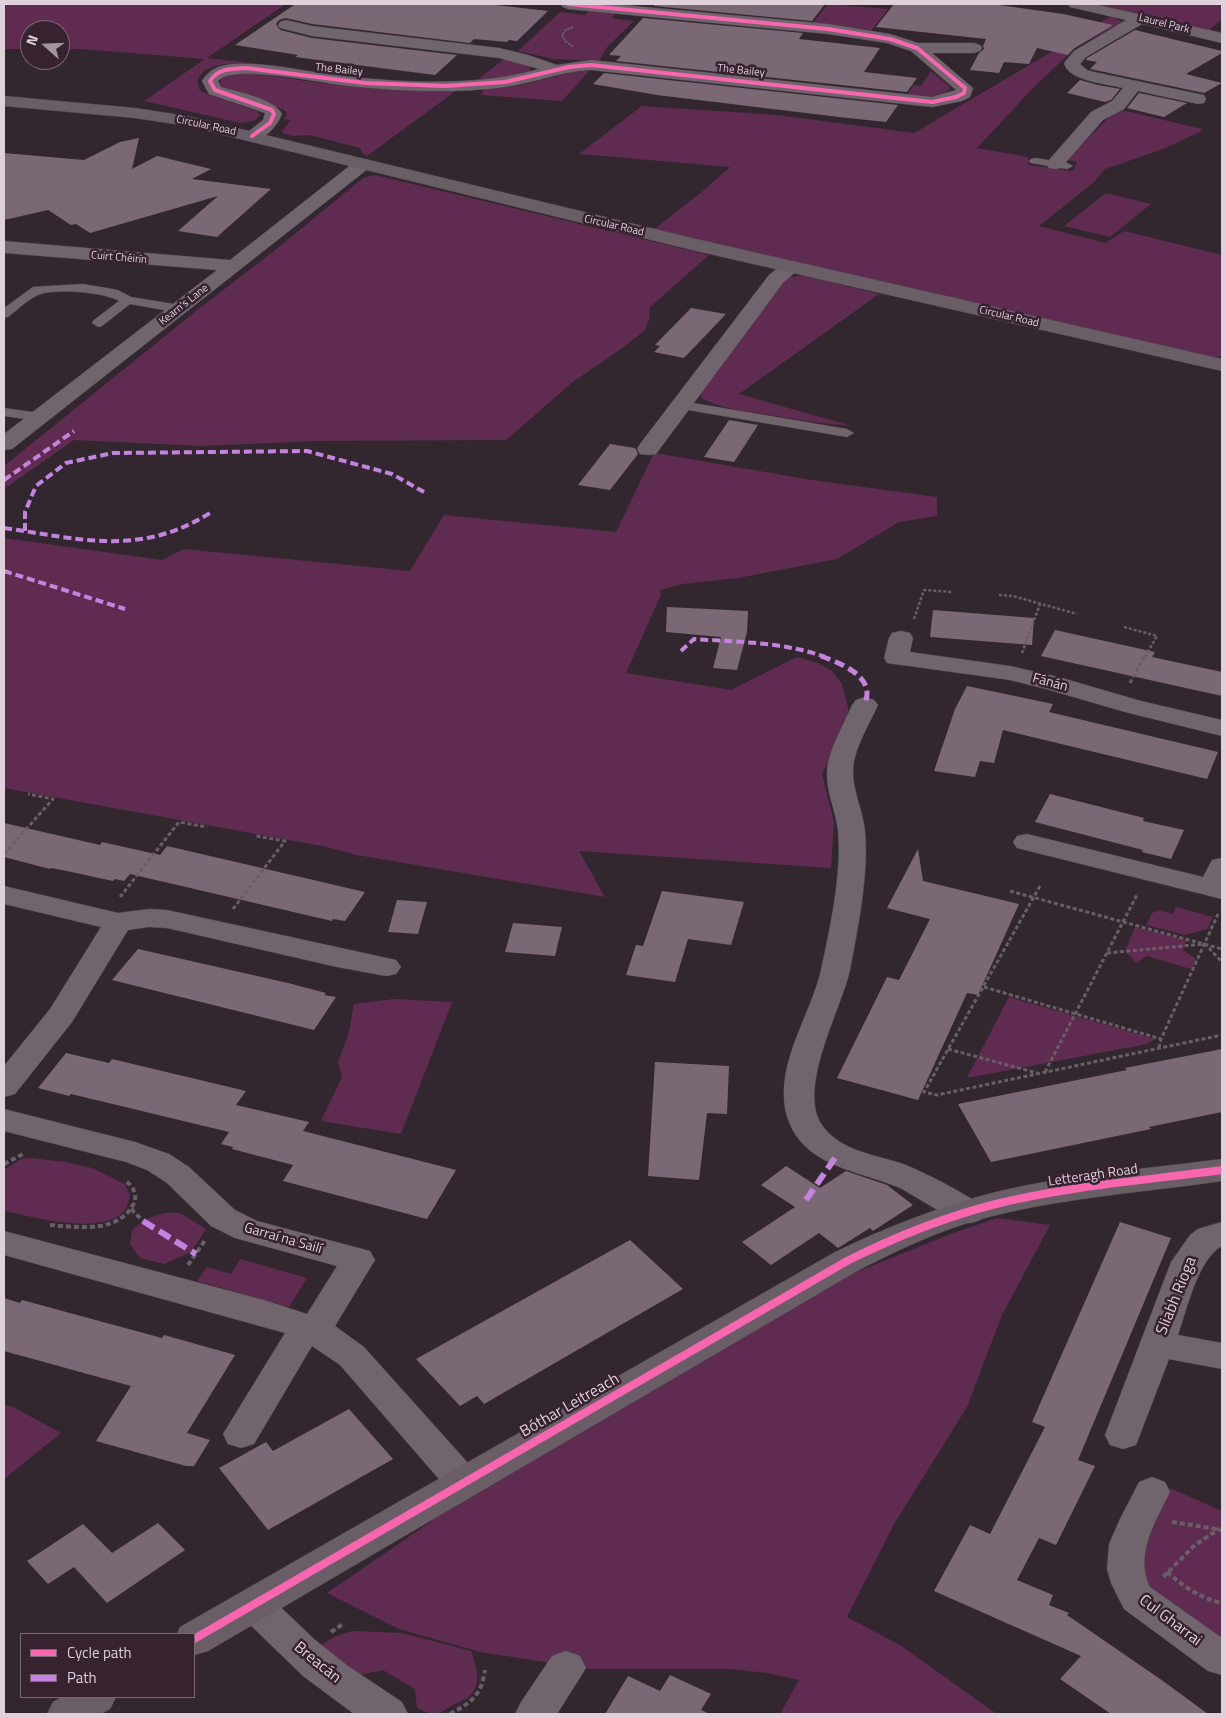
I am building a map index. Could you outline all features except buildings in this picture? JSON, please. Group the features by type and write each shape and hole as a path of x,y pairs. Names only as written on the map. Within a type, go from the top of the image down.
{"street":[{"name":"The Bailey","path":"568,4 828,30 890,39 917,48 974,48"},
{"name":"Laurel Park","path":"1075,4 1222,38"},
{"path":"1141,18 1086,50 1072,63 1072,68 1081,73 1198,99"},
{"path":"286,25 312,32 499,53 522,58 553,70"},
{"name":"The Bailey","path":"252,136 270,123 274,114 272,110 264,106 215,90 210,80 213,75 221,70 246,69 331,80 426,85 508,82 565,66 591,65 926,102 944,101 964,93 965,88 917,48"},
{"path":"1061,165 1097,116 1118,105 1134,84"},
{"name":"Circular Road","path":"4,101 160,116 252,136 496,198 1222,365"},
{"name":"Kearn's Lane","path":"4,444 363,164"},
{"name":"Cuirt Chéirín","path":"4,247 234,266"},
{"path":"648,449 776,279 791,267"},
{"name":"Fánán","path":"901,638 896,658 964,665 1014,674 1222,728"},
{"path":"865,705 840,770 851,815 852,839 850,869 838,952 829,995 800,1072 799,1098 805,1123 821,1144 837,1155 893,1173 929,1188 968,1212"},
{"path":"1026,842 1220,888"},
{"path":"4,896 110,920 168,919 337,958 386,967"},
{"path":"4,1087 61,1015 110,920"},
{"name":"Garraí na Sailí","path":"4,1120 135,1153 158,1162 178,1175 220,1216 247,1230 358,1260 310,1328 241,1434"},
{"name":"Letteragh Road","path":"968,1212 1064,1192 1222,1170"},
{"name":"Bóthar Leitreach","path":"195,1638 847,1261 894,1238 968,1212"},
{"name":"Sliabh Rioga","path":"1123,1435 1188,1262 1201,1244 1210,1237 1222,1234"},
{"path":"4,1243 264,1313 310,1328 352,1356 464,1483"},
{"name":"Sliabh Rioga","path":"1158,1344 1222,1356"},
{"name":"Cul Gharrai","path":"1146,1505 1129,1539 1125,1557 1126,1574 1137,1598 1222,1659"},
{"name":"Breacán","path":"254,1605 274,1627 317,1666 388,1714"},
{"path":"535,1714 566,1668"},
{"path":"67,1714 94,1698"}],"lane":[{"path":"1035,161 1061,165"},
{"path":"4,314 37,290 83,288 114,293 128,300 180,308"},
{"path":"98,323 128,300"},
{"path":"681,405 847,433"},
{"path":"4,412 39,417"}],"path":[{"path":"591,65 594,59 565,40 562,35 566,30 574,26 601,18 606,8"},
{"path":"901,638 914,619 924,590 953,592"},
{"path":"999,596 1013,596 1077,614"},
{"path":"1014,674 1040,604"},
{"path":"1124,627 1157,636 1124,694 1124,704"},
{"path":"4,854 53,799 28,794"},
{"path":"110,920 179,822 207,827"},
{"path":"216,931 285,841 256,836"},
{"path":"1045,1072 1148,872"},
{"path":"1040,886 924,1092 937,1095 1222,1035"},
{"path":"1159,1048 1161,1039 1205,944 1220,888"},
{"path":"1010,892 1222,949"},
{"path":"1107,953 1205,944"},
{"path":"1205,944 1222,962"},
{"path":"984,987 1161,1039"},
{"path":"948,1049 1040,1073"},
{"path":"4,1164 20,1154 30,1154"},
{"path":"47,1225 88,1228 103,1226 124,1217 136,1200 130,1183 122,1178"},
{"path":"131,1209 143,1221"},
{"path":"173,1288 220,1216"},
{"path":"1146,1505 1221,1530"},
{"path":"1137,1598 1161,1580 1195,1545 1221,1530"},
{"path":"1167,1572 1184,1587 1200,1597 1222,1604"},
{"path":"450,1714 471,1702 483,1689 484,1670"}],"shaded area":[{"path":"4,4 286,4 207,58 260,64 225,64 216,66 208,69 197,81 200,91 258,112 260,115 254,121 240,123 144,101 205,59 70,49 70,20 20,20 20,49 4,49"},
{"path":"828,4 888,9 871,31 812,24"},
{"path":"1088,4 1222,4 1222,19 1208,31"},
{"path":"589,11 615,13 612,18 634,21 608,46 599,61 553,59 518,51 560,12 585,15"},
{"path":"1112,16 1122,22 1075,48 1032,89 977,148 1028,157 1029,165 1073,171 1077,162 1067,160 1109,117 1122,110 1202,129 1200,132 1163,149 1105,169 1093,183 1039,226 1106,243 1124,231 1222,255 1222,356 1212,358 653,230 730,167 579,154 642,106 777,115 914,133 1077,37 1079,33"},
{"path":"504,59 529,66 531,72 482,81 480,78"},
{"path":"579,70 590,70 562,101 481,95 484,89 518,86"},
{"path":"931,71 949,86 950,90 933,97 907,95 914,85 921,86"},
{"path":"250,73 327,84 457,90 367,156 363,154 360,148 309,135 293,136 282,133 291,120 284,119 287,114 284,110 219,86 222,76"},
{"path":"375,175 709,255 650,307 649,320 645,330 624,347 574,381 506,440 318,441 202,446 74,440 4,489 4,466 363,178"},
{"path":"1106,193 1151,204 1110,237 1064,226"},
{"path":"801,275 879,294 739,394 852,426 739,411 717,405 702,398 701,393 787,278"},
{"path":"654,453 812,480 937,497 937,516 899,522 837,559 738,578 682,584 660,590 661,595 626,673 731,690 797,657 818,663 832,671 842,684 849,712 842,733 822,774 834,822 831,868 579,851 605,897 357,855 327,847 4,788 4,538 162,560 184,549 410,571 444,515 616,532"},
{"path":"1176,907 1213,917 1207,929 1185,935 1146,925 1152,913 1160,910 1173,914"},
{"path":"1135,927 1187,940 1183,950 1196,959 1191,969 1147,956 1136,963 1125,951"},
{"path":"1009,997 1155,1039 1147,1044 967,1078"},
{"path":"394,999 452,1002 401,1134 321,1121 342,1077 338,1062 349,1032 354,1004"},
{"path":"30,1158 66,1162 92,1168 125,1184 130,1195 126,1207 122,1213 112,1219 98,1223 82,1224 65,1223 5,1211 4,1170 21,1159"},
{"path":"165,1213 180,1213 206,1229 191,1252 164,1264 140,1258 130,1244 132,1230 146,1219"},
{"path":"997,1218 1050,1225 1002,1315 967,1407 894,1524 847,1617 900,1645 997,1714 780,1714 799,1680 767,1673 730,1669 591,1669 480,1652 399,1629 327,1593 458,1503 849,1275 953,1233"},
{"path":"240,1259 307,1278 289,1307 197,1281 207,1267 231,1274"},
{"path":"4,1404 61,1433 4,1479"},
{"path":"1170,1488 1222,1511 1222,1644 1151,1588 1141,1574 1141,1546"},
{"path":"352,1631 402,1633 471,1651 477,1670 475,1688 467,1698 439,1713 432,1714 423,1711 417,1708 415,1689 383,1670 360,1675 321,1646 334,1637"}],"marked path":[{"path":"4,480 74,431"},
{"path":"25,531 25,512 36,486 66,463 113,453 307,451 392,474 424,492"},
{"path":"4,528 87,540 127,542 165,535 210,513"},
{"path":"4,571 125,609"},
{"path":"681,651 694,639 763,645 818,655 841,663 858,675 867,690 865,705"},
{"path":"806,1200 837,1155"},
{"path":"143,1221 196,1254"}],"cycle path":[{"path":"252,136 270,123 274,114 272,110 215,90 210,81 217,73 231,69 246,68 365,83 466,86 505,82 558,69 591,65 932,102 956,97 964,93 965,88 917,48 890,39 828,29 568,4"},
{"path":"195,1638 847,1261 876,1247 936,1222 996,1204 1093,1186 1222,1170"}]}
